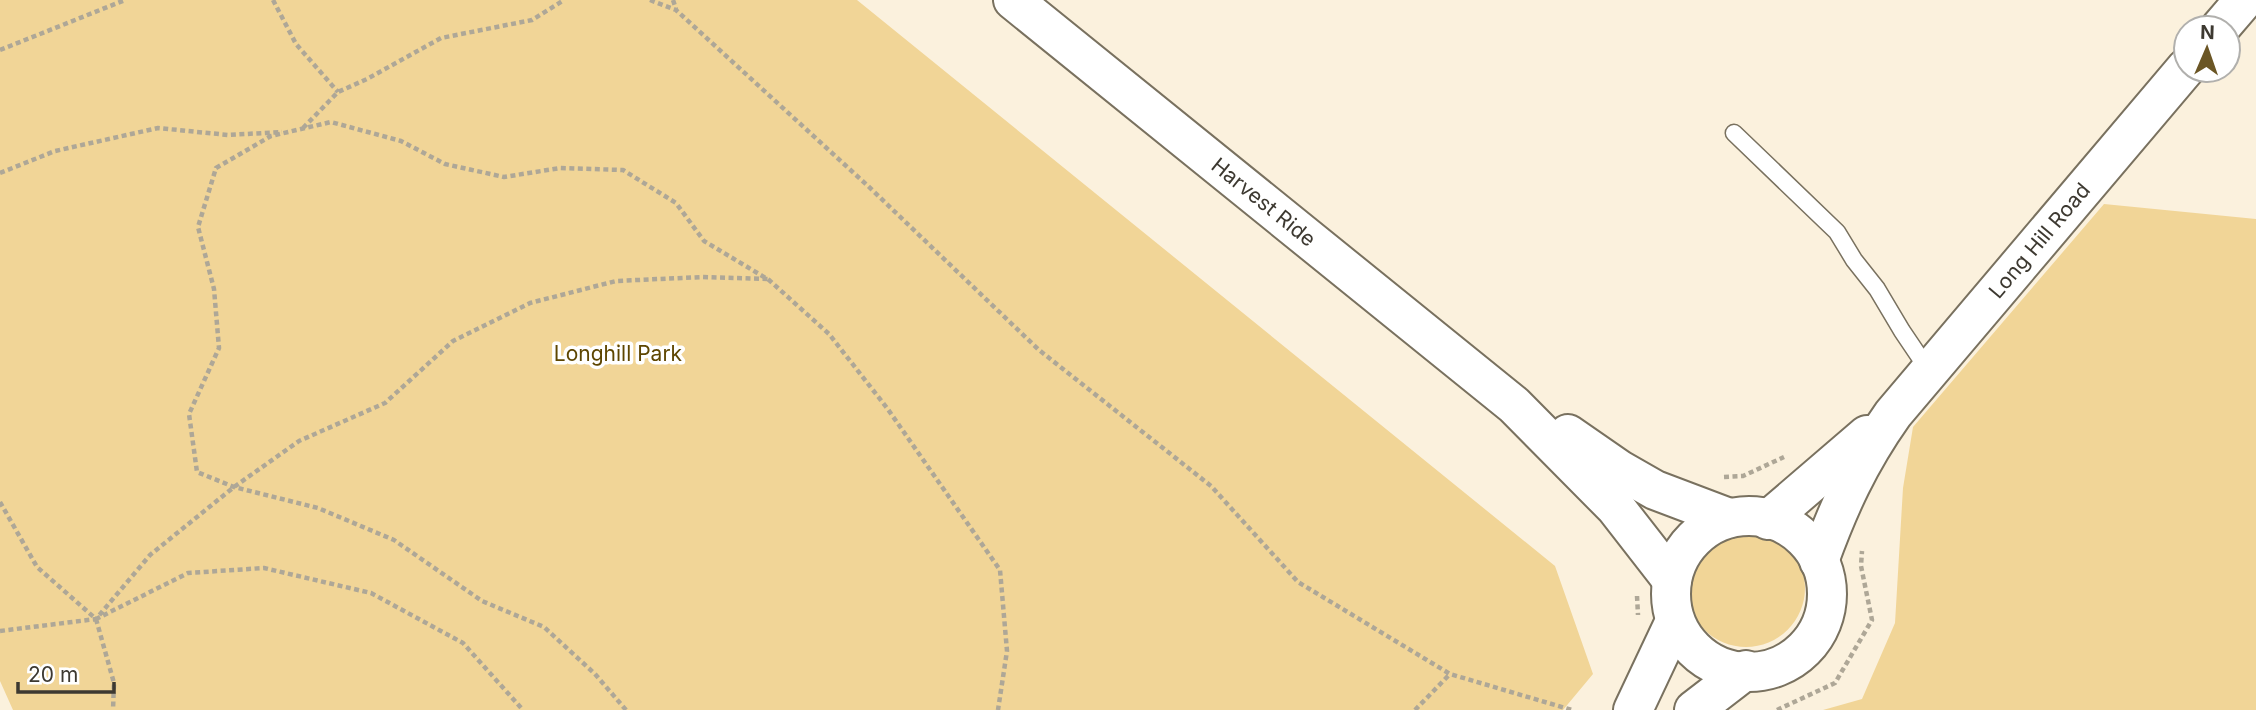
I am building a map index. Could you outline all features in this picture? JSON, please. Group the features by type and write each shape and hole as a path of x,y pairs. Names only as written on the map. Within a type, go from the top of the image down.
{"street":[{"name":"Harvest Ride","path":"1013,0 1514,405 1616,508 1672,580"},
{"path":"2232,14 2244,0"},
{"name":"Long Hill Road","path":"1819,561 1837,511 1863,457 1893,414 2172,84"},
{"name":"Harvest Ride","path":"1514,405 1569,434 1655,491 1729,518"},
{"name":"Long Hill Road","path":"1768,520 1893,414"},
{"path":"1633,710 1657,622 1681,555 1691,541 1713,524 1729,518 1758,516 1794,530 1814,549 1825,572 1825,612 1815,637 1782,665 1768,670 1730,670 1701,656 1683,635 1657,622"},
{"path":"1693,710 1746,670"}],"lane":[{"path":"1734,133 1838,232 1929,371"}],"path":[{"path":"0,50 125,0"},
{"path":"273,0 296,44 338,92"},
{"path":"302,129 338,92 368,79 441,38 532,20 564,0"},
{"path":"650,0 676,10 868,186 1039,350 1211,486 1298,582 1450,674 1572,710"},
{"path":"673,0 676,10"},
{"path":"626,710 595,674 544,627 482,601 394,540 318,508 234,487 197,472 190,414 219,348 214,289 198,227 216,168 271,136 331,122 401,141 445,164 504,177 560,168 623,170 676,203 704,241 769,279 829,334 887,408 1000,570 1007,651 998,710"},
{"path":"0,173 55,151 159,128 228,135 295,131"},
{"path":"96,619 150,555 234,487 299,441 385,403 453,341 530,303 616,281 703,277 769,279"},
{"path":"1714,477 1743,476 1793,453"},
{"path":"0,502 37,567 96,619 114,683 113,710"},
{"path":"1777,710 1835,683 1872,620 1861,566 1863,544"},
{"path":"0,631 96,619 188,572 264,568 371,593 463,643 523,710"},
{"path":"1634,587 1638,597 1657,622"},
{"path":"1415,710 1450,674"}],"green space":[{"name":"Longhill Park","path":"0,0 857,0 1555,566 1593,674 1563,710 13,710 0,681"},
{"path":"2104,204 2256,219 2256,710 1823,710 1862,699 1895,623 1903,488 1913,427"},
{"path":"1746,529 1769,533 1788,546 1801,565 1805,588 1801,611 1788,630 1769,643 1746,647 1723,643 1704,630 1691,611 1687,588 1691,565 1704,546 1723,533"}]}
